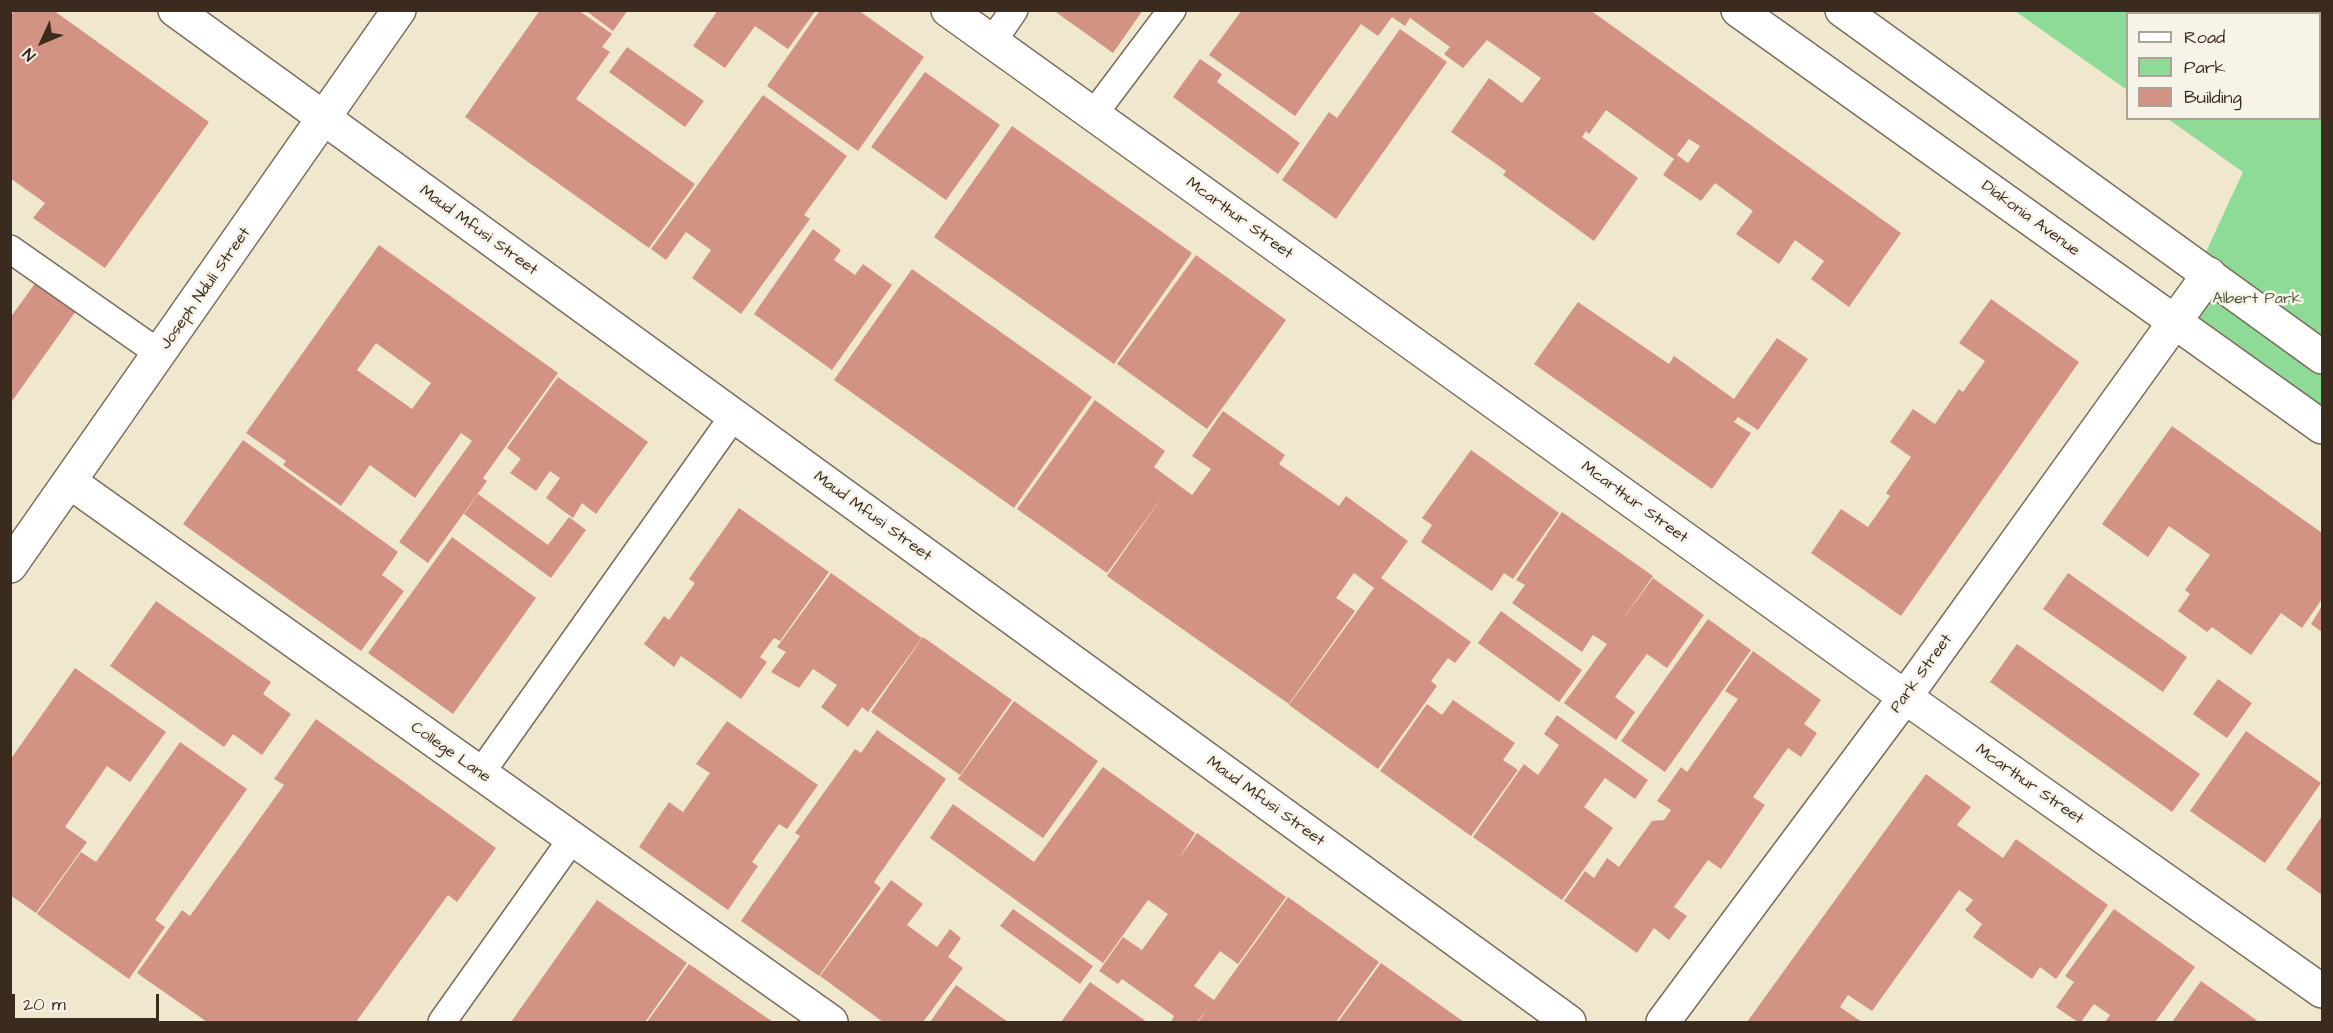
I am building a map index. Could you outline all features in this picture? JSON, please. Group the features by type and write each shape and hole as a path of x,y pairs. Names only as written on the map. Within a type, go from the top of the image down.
{"street":[{"name":"Maud Mfusi Street","path":"175,10 1569,1023"},
{"name":"Joseph Nduli Street","path":"10,566 399,10"},
{"name":"Mcarthur Street","path":"948,10 1905,697 2322,992"},
{"name":"Diakonia Avenue","path":"1738,10 2322,428"},
{"path":"1842,10 2322,357"},
{"name":"Park Street","path":"1663,1023 1905,697 2209,274"},
{"name":"College Lane","path":"70,482 831,1023"}],"lane":[{"path":"992,42 1014,10"},
{"path":"1093,115 1172,10"},
{"path":"10,249 160,354"},
{"path":"480,774 733,417"},
{"path":"442,1023 572,839"}],"green space":[{"name":"Albert Park","path":"2015,11 2322,11 2322,427 2174,321 2243,172 2169,120 2321,120 2321,12 2126,12 2126,89"}],"building":[{"path":"15,10 53,10 209,122 105,268 33,218 45,203 10,178 10,17"},
{"path":"540,10 578,10 612,34 602,47 610,52 576,99 695,184 649,248 465,117"},
{"path":"585,10 628,10 613,31"},
{"path":"718,10 816,10 788,49 755,26 725,68 693,46"},
{"path":"820,10 858,10 924,57 858,151 767,86"},
{"path":"1053,10 1143,10 1113,53"},
{"path":"1242,10 1590,10 1901,233 1849,307 1811,279 1824,261 1795,240 1779,264 1736,234 1753,211 1715,183 1701,201 1663,175 1674,159 1606,110 1589,134 1586,131 1582,137 1638,178 1594,241 1503,175 1506,171 1451,132 1489,78 1522,103 1541,78 1487,40 1463,68 1444,54 1450,47 1410,18 1405,26 1392,17 1378,36 1361,24 1295,116 1209,55","holes":["1689,139 1700,146 1688,163 1677,155"]},
{"path":"1400,29 1447,62 1336,219 1282,180 1329,112 1337,118"},
{"path":"627,47 704,101 685,127 609,72"},
{"path":"1200,59 1222,74 1217,82 1300,143 1278,174 1173,97"},
{"path":"925,72 1000,125 946,200 871,147"},
{"path":"763,95 847,156 804,215 810,219 741,314 692,278 711,250 686,232 666,260 651,249"},
{"path":"1012,126 1192,253 1114,364 934,237"},
{"path":"813,229 841,250 834,260 855,275 863,264 892,285 832,370 754,314"},
{"path":"379,245 558,373 483,478 487,481 428,563 399,542 472,441 461,433 415,498 370,465 341,506 283,465 286,461 246,433","holes":["376,343 431,383 412,409 357,370"]},
{"path":"1196,255 1286,320 1207,429 1117,364"},
{"path":"912,269 1092,397 1014,508 834,380"},
{"path":"36,282 76,311 10,404 10,318"},
{"path":"1991,299 2079,362 1901,616 1811,553 1841,509 1868,527 1890,496 1886,493 1911,457 1890,442 1913,409 1935,424 1959,389 1963,392 1985,361 1959,343"},
{"path":"1578,302 1669,364 1674,356 1734,399 1777,338 1808,359 1758,430 1738,417 1734,422 1751,433 1712,489 1534,364"},
{"path":"558,377 648,442 596,514 582,503 573,518 546,498 560,478 550,471 536,491 510,473 521,459 507,448"},
{"path":"1095,400 1165,451 1154,467 1192,495 1211,469 1192,456 1223,411 1285,455 1279,464 1339,506 1346,496 1408,541 1381,578 1471,642 1455,663 1448,658 1431,681 1437,686 1378,769 1289,705 1374,588 1354,573 1336,598 1355,611 1289,704 1107,576 1165,493 1107,573 1017,509"},
{"path":"2172,426 2322,533 2322,599 2302,628 2281,613 2251,655 2212,627 2207,632 2178,611 2190,594 2185,590 2210,555 2169,526 2148,557 2102,524"},
{"path":"243,440 398,552 382,575 404,591 361,651 183,524"},
{"path":"1471,450 1559,513 1513,579 1504,573 1492,591 1421,542 1432,525 1422,518"},
{"path":"478,494 548,545 569,517 586,530 551,578 464,514"},
{"path":"739,508 829,572 780,641 774,638 760,657 767,662 741,699 681,656 674,667 644,644 664,616 669,620 695,583 689,579"},
{"path":"1562,512 1653,576 1621,622 1653,578 1704,615 1667,668 1647,654 1615,697 1635,712 1616,740 1564,703 1607,644 1593,635 1582,652 1512,603 1525,585 1516,580"},
{"path":"452,537 536,598 453,714 368,653"},
{"path":"831,573 922,638 868,712 862,707 848,727 821,707 837,685 813,669 799,688 771,672 786,652 777,647"},
{"path":"2068,573 2187,657 2163,692 2043,609"},
{"path":"156,601 271,682 263,694 291,714 262,755 233,734 224,747 110,666"},
{"path":"2322,606 2322,632 2311,624"},
{"path":"1501,611 1582,670 1559,702 1478,643"},
{"path":"1708,619 1751,650 1665,772 1621,741"},
{"path":"923,637 1012,700 960,775 871,712"},
{"path":"2017,644 2200,774 2172,812 1990,682"},
{"path":"1753,651 1821,700 1804,724 1817,733 1801,757 1788,748 1753,797 1765,805 1721,869 1708,860 1674,907 1687,916 1669,940 1654,928 1637,953 1564,901 1585,871 1594,878 1607,858 1619,867 1652,821 1664,820 1671,810 1657,801 1681,767 1687,772 1738,699 1725,691"},
{"path":"75,668 166,732 130,782 107,766 65,827 87,842 36,913 10,895 10,760"},
{"path":"2218,679 2252,703 2227,738 2193,714"},
{"path":"1453,700 1515,743 1503,760 1518,770 1471,836 1380,771 1427,704 1442,715"},
{"path":"1014,701 1098,761 1043,838 958,779"},
{"path":"1557,715 1648,780 1635,799 1605,778 1584,807 1613,828 1562,900 1473,837 1524,764 1538,775 1559,745 1544,734"},
{"path":"316,719 496,848 457,902 448,895 356,1022 207,1022 137,973 182,910 190,916 284,785 274,779"},
{"path":"727,721 818,785 787,829 779,824 752,862 758,866 728,910 639,847 669,802 683,812 710,773 696,764"},
{"path":"877,730 946,779 874,882 881,888 819,976 741,921 800,836 795,833 855,749 861,753"},
{"path":"2246,731 2321,783 2265,863 2190,811"},
{"path":"180,742 247,789 155,920 165,927 129,979 37,914 81,852 96,862"},
{"path":"1103,767 1195,833 1178,860 1197,833 1286,897 1238,964 1220,951 1194,986 1214,1000 1288,897 1379,962 1336,1022 1198,1022 1208,1008 1197,1022 1171,1022 1174,1016 1122,979 1118,984 1099,971 1123,937 1142,950 1168,914 1148,900 1103,963 930,838 953,804 1034,862"},
{"path":"1926,774 1971,807 1957,825 2003,858 2016,839 2108,905 2056,979 2040,967 2032,979 1973,937 1982,924 1965,910 1973,900 1959,890 1872,1011 1848,995 1840,1007 1862,1022 1747,1022"},
{"path":"2322,816 2322,895 2286,869"},
{"path":"891,880 923,904 907,925 937,947 950,929 961,938 948,957 963,968 923,1022 883,1022 820,976"},
{"path":"597,900 687,963 645,1022 511,1022"},
{"path":"1013,909 1093,966 1080,984 1000,926"},
{"path":"2114,909 2195,967 2155,1022 2105,1022 2110,1015 2094,1004 2081,1022 2078,1022 2056,1007 2074,982 2065,976"},
{"path":"1381,963 1464,1022 1338,1022"},
{"path":"689,964 773,1022 647,1022"},
{"path":"2201,981 2259,1022 2172,1022"},
{"path":"1090,982 1147,1022 1061,1022"},
{"path":"956,985 1008,1022 930,1022"}]}
